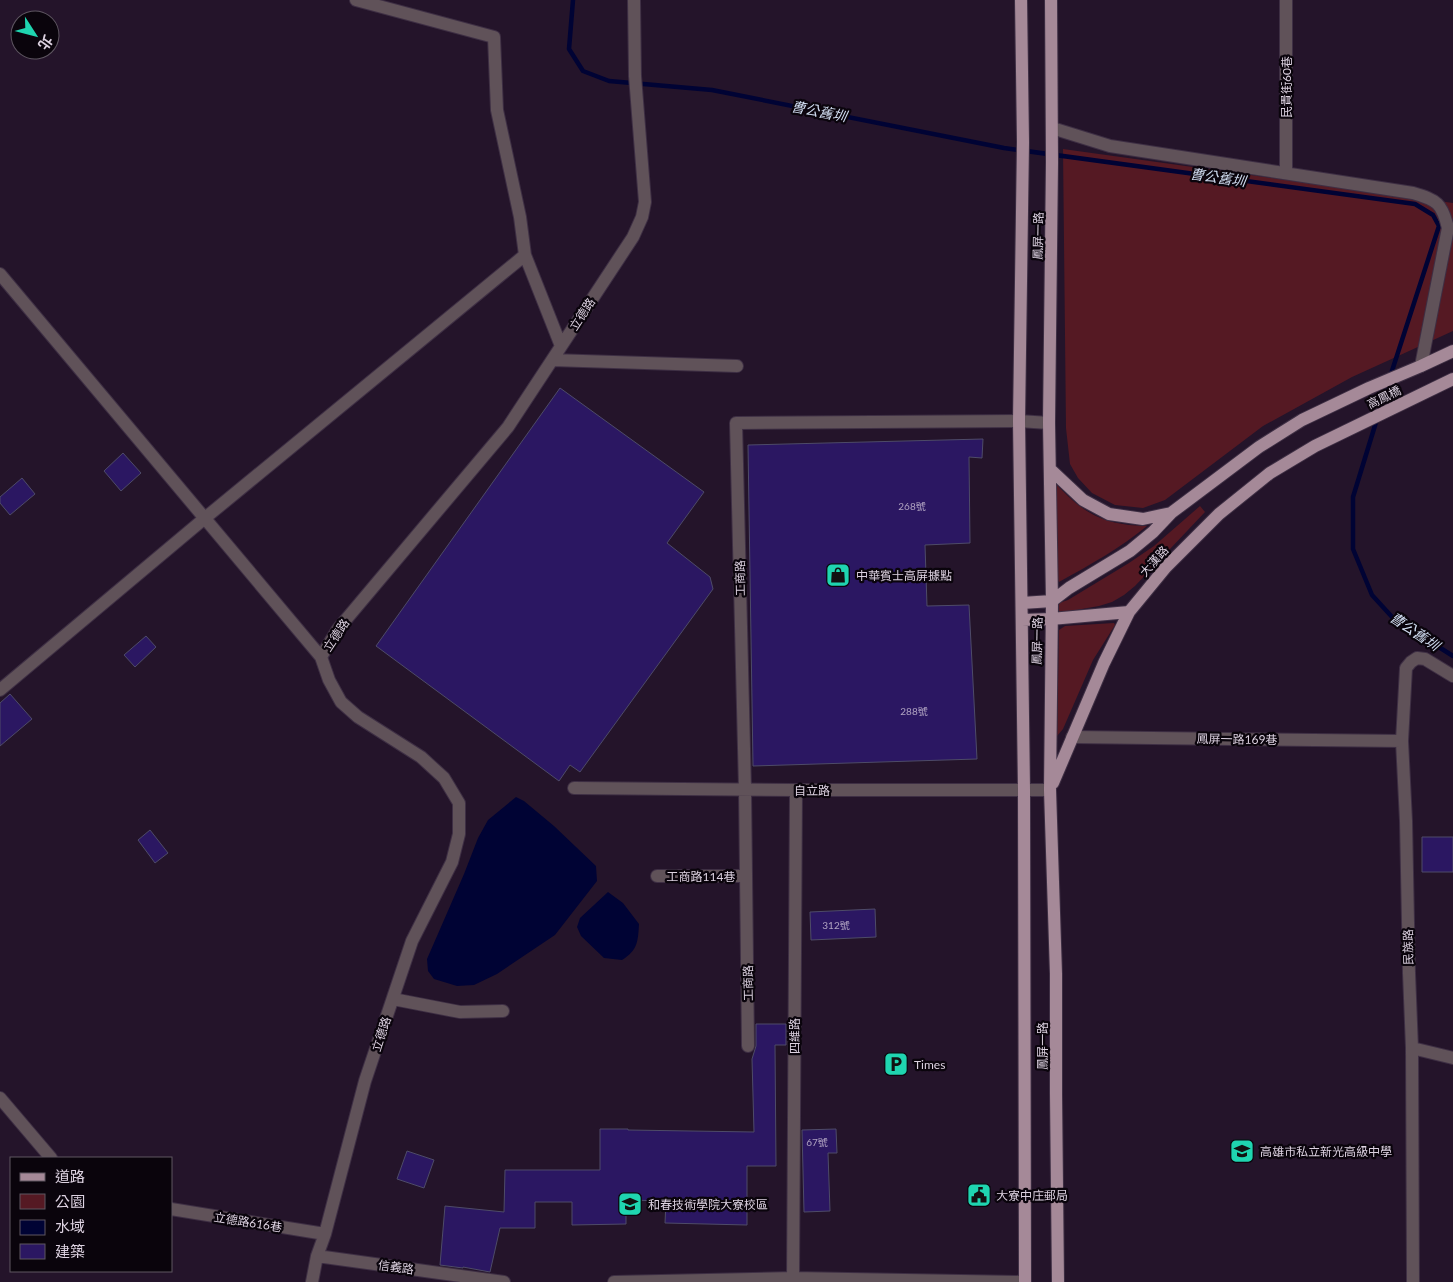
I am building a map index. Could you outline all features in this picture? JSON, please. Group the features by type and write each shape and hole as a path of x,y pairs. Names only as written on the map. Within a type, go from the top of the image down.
{"main road":[{"name":"鳳屏一路","path":"1020,0 1022,133 1020,421 1024,790 1025,1282"},
{"name":"鳳屏一路","path":"1051,0 1052,162 1049,423 1052,601 1050,790 1056,974 1058,1282"},
{"path":"1421,366 1453,351"},
{"name":"高鳳橋","path":"1369,388 1421,366"},
{"name":"高鳳橋","path":"1363,423 1453,379"},
{"name":"大漢路","path":"1052,601 1130,551 1172,513 1259,447 1302,420 1369,388"},
{"name":"大漢路","path":"1050,790 1104,663 1129,612 1166,567 1219,514 1270,473 1315,446 1363,423"},
{"path":"1050,469 1083,500 1109,514 1144,519 1172,513"},
{"path":"1022,603 1052,601"},
{"path":"1022,620 1129,612"}],"street":[{"path":"356,0 494,37 497,110 520,217 525,255 561,346"},
{"name":"立德路","path":"312,1282 317,1256 366,1081 412,941 452,862 459,834 459,803 444,778 427,762 358,717 340,702 329,680 321,657 338,629 508,427 633,237 642,217 645,202 635,76 634,0"},
{"name":"民貴街60巷","path":"1286,0 1286,173"},
{"path":"1052,132 1110,146 1413,193 1431,198 1439,204 1445,214 1448,228 1421,366"},
{"path":"0,690 525,255"},
{"path":"0,274 321,657"},
{"path":"552,360 737,366"},
{"name":"工商路","path":"748,1046 745,789 736,423 1020,421 1049,423"},
{"name":"民族路","path":"1413,1282 1412,1048 1402,741 1406,668 1417,658 1425,659 1453,676"},
{"name":"鳳屏一路169巷","path":"1072,737 1402,741"},
{"name":"自立路","path":"574,788 1050,790"},
{"name":"四維路","path":"793,1280 796,790"},
{"name":"工商路114巷","path":"657,876 746,876"},
{"path":"393,999 460,1012 503,1011"},
{"path":"1412,1048 1453,1058"},
{"path":"0,1098 50,1157"},
{"name":"立德路616巷","path":"172,1209 324,1234"},
{"name":"信義路","path":"317,1256 504,1282"},
{"path":"614,1282 793,1280 1025,1282"}],"green space":[{"path":"1063,149 1453,203 1453,331 1352,377 1263,426 1165,500 1143,508 1115,505 1092,493 1078,478 1070,464 1066,428"},
{"path":"1057,485 1077,504 1097,516 1119,523 1147,526 1093,563 1059,582 1057,579"},
{"path":"1200,506 1205,512 1135,586 1124,595 1112,602 1099,606 1059,613 1059,603 1068,600 1154,546"},
{"path":"1114,623 1115,625 1093,660 1063,729 1057,736 1059,630 1065,626"}],"water":[{"path":"516,797 524,801 554,826 596,866 597,881 555,935 497,974 474,985 457,986 434,979 428,971 427,959 478,838 488,820"},
{"path":"608,892 623,903 639,924 636,945 631,953 622,960 604,958 581,936 577,927 580,918"}],"building":[{"path":"560,388 704,492 667,543 710,577 713,589 580,772 570,765 559,781 376,646"},
{"name":"中華賓士高屏據點","path":"983,439 982,458 969,457 970,543 925,545 927,606 969,605 977,759 753,766 748,445"},
{"path":"123,453 141,473 121,491 104,471"},
{"path":"22,478 35,494 10,515 0,503 0,497"},
{"path":"146,636 156,647 135,667 124,655"},
{"path":"10,694 32,719 0,746 0,703"},
{"path":"150,830 168,853 155,863 138,840"},
{"path":"1422,837 1453,837 1453,872 1422,872"},
{"path":"875,909 876,937 811,940 810,912"},
{"path":"756,1024 786,1024 786,1045 775,1045 776,1166 747,1166 747,1225 665,1223 666,1201 626,1200 626,1224 572,1225 572,1202 535,1202 535,1228 500,1228 490,1272 440,1265 445,1206 504,1212 505,1170 600,1170 600,1129 754,1132 752,1059 756,1046"},
{"path":"836,1129 837,1153 828,1153 830,1211 804,1212 802,1130"},
{"path":"407,1151 434,1160 424,1188 397,1179"}],"waterway":[{"name":"曹公舊圳","path":"573,0 569,49 583,71 609,81 712,90 1004,148 1415,204 1433,215 1439,226 1379,411"},
{"name":"曹公舊圳","path":"1377,419 1353,497 1353,549 1372,595 1393,618 1453,656"}],"place":[{"name":"中華賓士高屏據點","path":"838,575"},
{"name":"Times","path":"896,1064"},
{"name":"高雄市私立新光高級中學","path":"1242,1151"},
{"name":"大寮中庄郵局","path":"979,1195"},
{"name":"和春技術學院大寮校區","path":"630,1204"}]}
